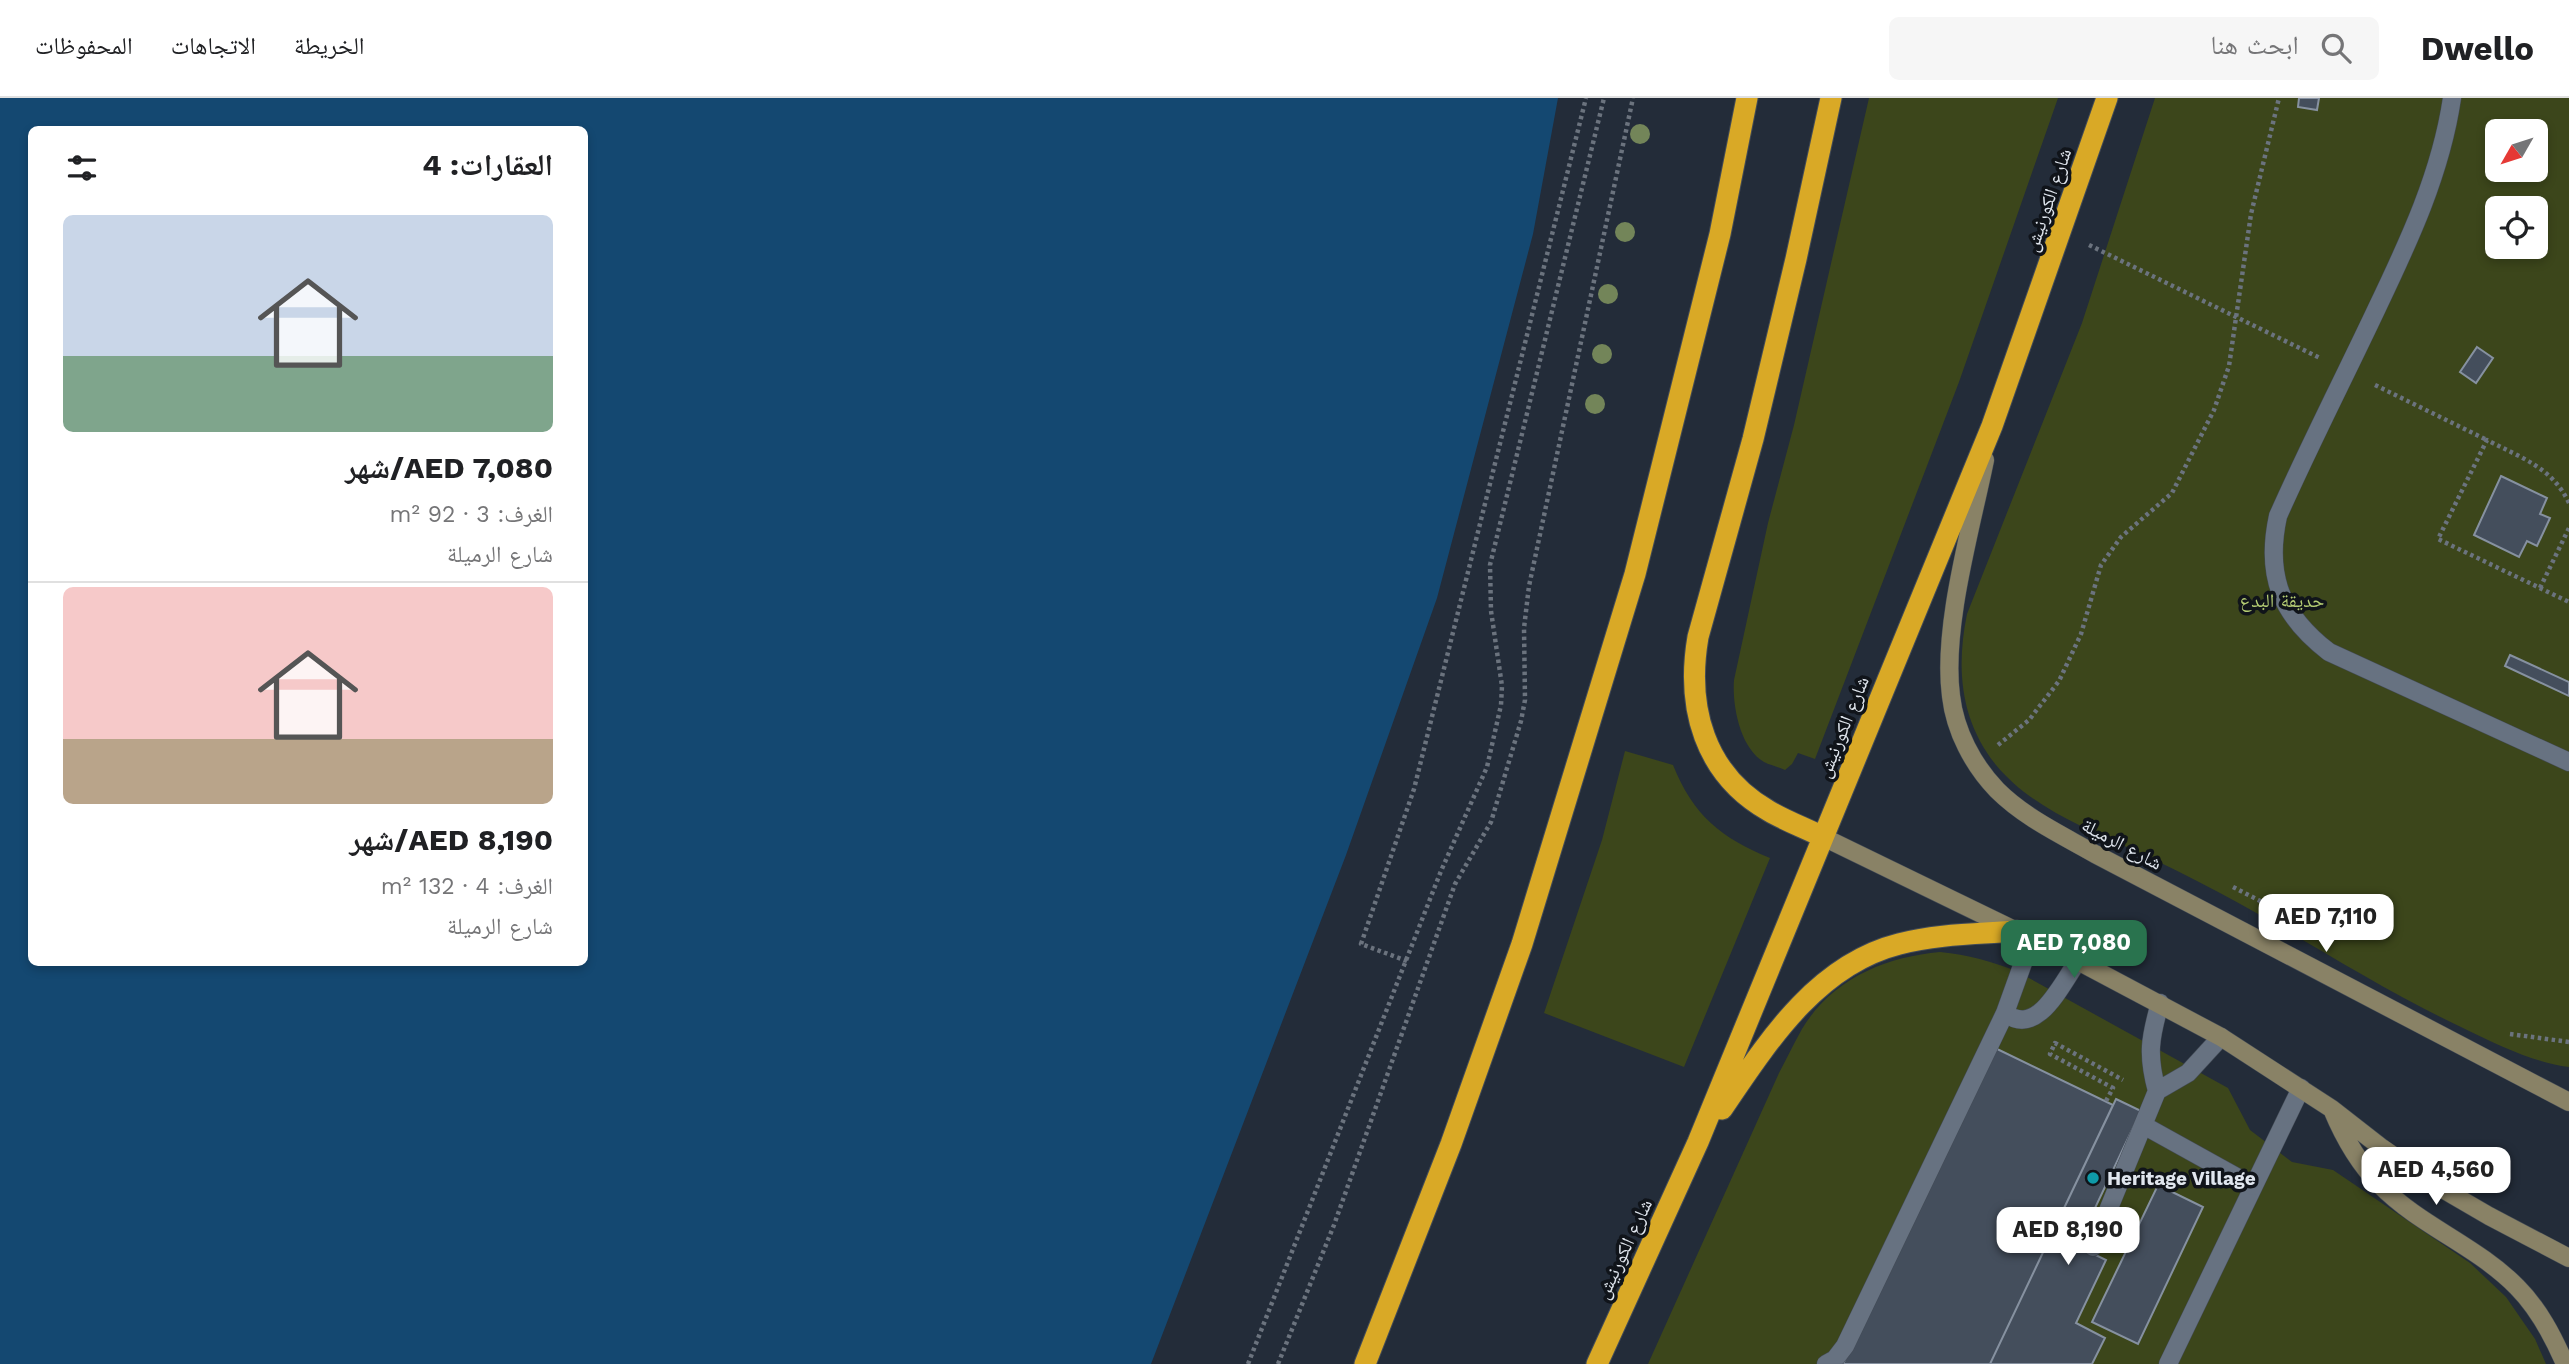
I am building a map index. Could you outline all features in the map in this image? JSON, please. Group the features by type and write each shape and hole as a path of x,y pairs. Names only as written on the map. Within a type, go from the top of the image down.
{"highway":[{"path":"1365,1364 1451,1144 1522,944 1635,573 1720,234 1747,98"},
{"path":"1823,837 1768,811 1745,794 1725,773 1709,749 1699,722 1693,695 1693,666 1698,637 1756,426 1831,98"},
{"name":"شارع الكورنيش","path":"1597,1364 1698,1142 1992,426 2107,98"},
{"path":"1698,1142 1773,1035 1817,990 1843,970 1880,949 1902,943 2024,934"}],"street":[{"path":"2452,98 2448,124 2431,183 2408,242 2278,516 2273,542 2273,568 2280,593 2292,615 2308,636 2329,652 2569,762"},
{"name":"شارع الرميلة","path":"1992,426 1959,586 1951,644 1951,696 1960,733 1973,760 1997,790 2026,814 2095,854 2569,1102"},
{"path":"1823,837 2078,961 2221,1037 2332,1109 2434,1184 2488,1216 2569,1258"},
{"path":"1826,1364 1835,1359 1845,1346 2005,1013 2024,934"},
{"path":"2005,1013 2014,1020 2023,1021 2037,1016 2078,961"},
{"path":"2156,1094 2149,1051 2160,1003"},
{"path":"2093,1247 2156,1094 2188,1073 2221,1037"},
{"path":"2540,1089 2569,1087"},
{"path":"2168,1364 2301,1088"},
{"path":"2332,1109 2344,1138 2361,1164 2382,1187 2405,1206 2473,1250 2519,1289 2554,1338 2565,1364"},
{"path":"2143,1125 2253,1186"}],"path":[{"path":"1407,961 1361,944 1413,789 1466,586 1586,98"},
{"path":"1248,1364 1441,871 1480,788 1493,746 1502,686 1489,588 1494,543 1604,98"},
{"path":"1278,1364 1334,1225 1455,884 1491,822 1521,721 1527,675 1524,628 1529,586 1633,98"},
{"path":"1998,744 2029,720 2059,681 2081,634 2101,565 2132,527 2162,503 2179,483 2223,388 2237,318 2251,214 2279,98"},
{"path":"2062,232 2487,440 2543,470 2556,480 2569,503"},
{"path":"2487,440 2438,539 2569,602"},
{"path":"2540,588 2569,528"},
{"path":"2106,1101 2113,1088 2050,1054 2055,1043 2156,1094"}],"green space":[{"path":"1869,98 2058,98 1959,382 1815,759 1798,753 1785,770 1764,762 1749,747 1736,713 1734,680 1768,523 1794,425"},
{"name":"حديقة البدع","path":"2155,98 2569,98 2569,1067 2516,1052 2433,1013 2220,893 2058,814 2025,792 1996,765 1984,748 1968,712 1962,674 1967,614 2082,323"},
{"path":"1625,751 1673,765 1690,798 1711,823 1737,842 1770,858 1684,1067 1544,1013 1602,840"},
{"path":"1940,952 1980,959 2018,972 2228,1088 2250,1130 2292,1162 2333,1170 2470,1263 2506,1297 2535,1339 2546,1364 1648,1364 1779,1073 1814,1012 1844,984 1880,965"}],"water":[{"path":"0,98 1558,98 1533,234 1437,598 1346,855 1151,1364 0,1364"}],"building":[{"path":"2299,98 2319,98 2317,110 2298,107"},
{"path":"2477,347 2493,358 2476,383 2460,372"},
{"path":"2501,476 2547,498 2540,514 2550,518 2537,546 2527,541 2519,557 2474,535"},
{"path":"2510,655 2569,682 2569,696 2505,666"},
{"path":"1993,1047 2113,1105 1990,1364 1843,1364"},
{"name":"Heritage Village","path":"2116,1099 2141,1111 2077,1246 2106,1260 2076,1323 2105,1338 2092,1364 1990,1364"},
{"path":"2158,1185 2203,1207 2138,1344 2092,1322"}],"place":[{"name":"Heritage Village","path":"2093,1178"}]}
